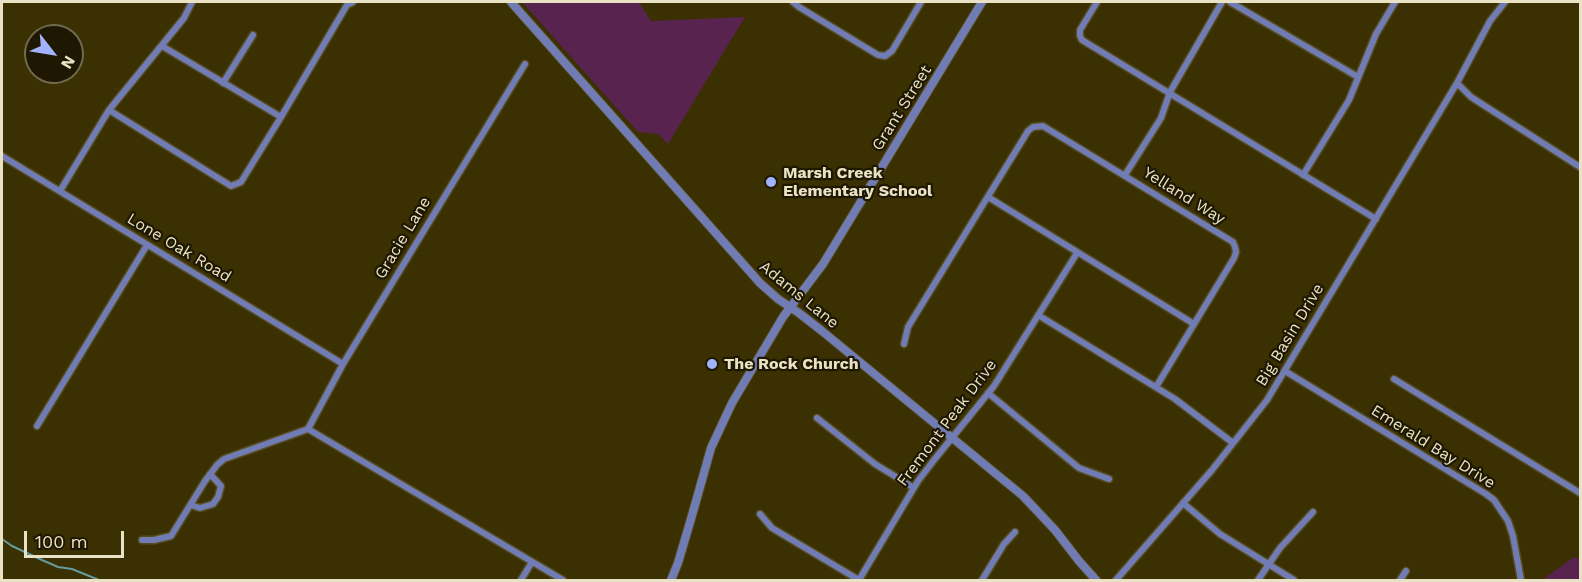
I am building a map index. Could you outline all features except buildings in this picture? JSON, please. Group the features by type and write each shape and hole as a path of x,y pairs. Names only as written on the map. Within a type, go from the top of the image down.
{"street":[{"path":"60,191 109,110 184,18 192,2"},
{"path":"109,110 231,186 241,182 347,5 353,2"},
{"name":"Adams Lane","path":"511,2 747,270 778,299 790,306 1023,496 1055,530 1096,580"},
{"path":"793,2 878,55 885,56 892,51 921,2"},
{"name":"Grant Street","path":"671,580 711,448 732,403 790,306 823,264 982,2"},
{"path":"1097,2 1080,30 1082,40 1376,219"},
{"path":"1125,175 1161,118 1170,92 1222,2"},
{"path":"1230,2 1358,77"},
{"path":"1303,175 1349,100 1376,34 1395,2"},
{"name":"Big Basin Drive","path":"1116,580 1183,503 1267,400 1457,83 1490,21 1505,2"},
{"path":"224,83 253,35"},
{"path":"162,46 281,117"},
{"name":"Gracie Lane","path":"308,429 343,364 525,64"},
{"path":"1457,83 1471,97 1581,167"},
{"name":"Yelland Way","path":"988,197 1028,131 1033,127 1047,127 1228,238 1236,247 1234,258 1156,387"},
{"name":"Lone Oak Road","path":"2,156 343,364"},
{"path":"904,344 908,327 988,197 1194,324"},
{"path":"37,426 147,245"},
{"name":"Fremont Peak Drive","path":"859,580 914,488 988,393 1077,252"},
{"path":"1038,315 1156,387 1233,443"},
{"name":"Emerald Bay Drive","path":"1285,371 1494,500 1508,521 1514,536 1521,580"},
{"path":"1394,379 1581,493"},
{"path":"988,393 1079,468 1109,479"},
{"path":"817,418 875,465 914,488"},
{"path":"142,540 171,536 210,474 224,459 308,429 563,580"},
{"path":"191,505 200,508 213,504 218,497 221,486 210,474"},
{"path":"1183,503 1215,530 1294,580"},
{"path":"1258,580 1280,548 1313,512"},
{"path":"760,514 772,528 859,580"},
{"path":"982,580 1004,544 1015,532"},
{"path":"521,580 532,562"},
{"path":"1400,580 1406,571"}],"shaded area":[{"path":"522,2 639,2 651,21 745,17 668,144 658,134 638,132"},
{"path":"1574,557 1580,560 1580,580 1542,580"}],"waterway":[{"path":"2,539 58,567 72,569 99,580"}],"place":[{"name":"Marsh Creek Elementary School","path":"771,182"},
{"name":"The Rock Church","path":"712,364"}]}
